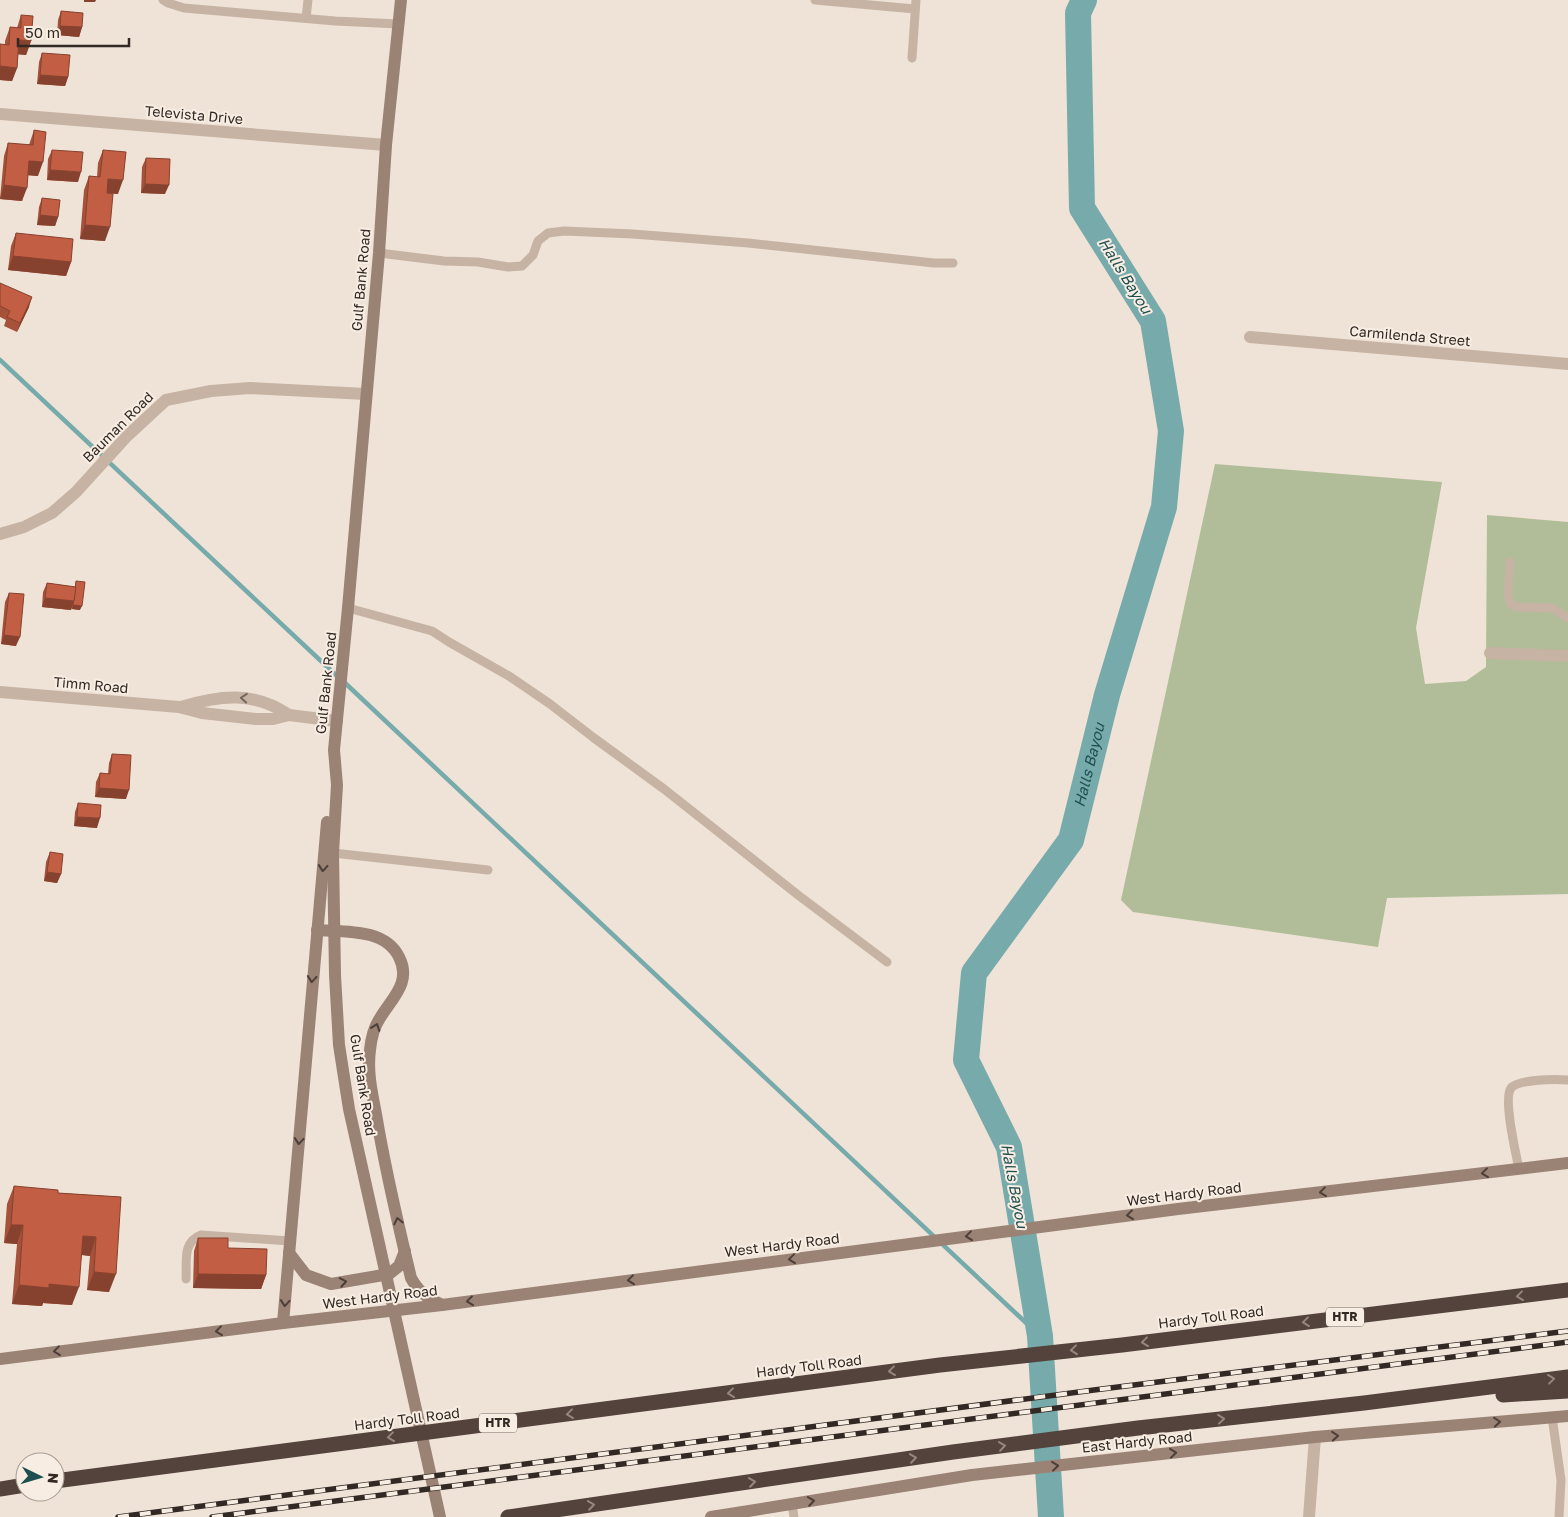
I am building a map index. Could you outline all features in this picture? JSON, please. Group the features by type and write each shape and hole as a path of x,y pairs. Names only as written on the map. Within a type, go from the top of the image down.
{"highway":[{"name":"Hardy Toll Road","path":"65,1481 940,1365 1122,1345 1568,1290"},
{"path":"508,1517 953,1452 1568,1377"},
{"path":"1364,1403 1568,1391"},
{"path":"0,1489 15,1487"}],"main road":[{"name":"Gulf Bank Road","path":"401,0 386,145 379,253 334,750 337,785 334,853 335,975 339,1045 350,1109 440,1517"},
{"path":"283,1322 334,750"},
{"path":"317,930 362,933 384,940 394,948 400,958 403,971 402,985 379,1019 370,1048 368,1067 382,1151 411,1278 418,1290 428,1298 442,1304"},
{"name":"West Hardy Road","path":"0,1359 1178,1209 1568,1163"},
{"path":"290,1247 306,1275 331,1284 389,1274 400,1266 404,1251"},
{"name":"East Hardy Road","path":"712,1517 793,1510 972,1476 1315,1438 1568,1416"}],"street":[{"name":"Televista Drive","path":"0,114 386,145"},
{"name":"Carmilenda Street","path":"1250,337 1568,364"},
{"name":"Bauman Road","path":"0,534 24,528 52,513 76,492 127,436 166,400 211,391 250,388 366,394"},
{"path":"1490,653 1568,656"},
{"name":"Timm Road","path":"0,692 179,707 210,714 256,719 273,719 289,715 337,720"},
{"name":"Timm Road","path":"179,707 205,700 230,697 260,700 275,705 289,715"},
{"path":"1309,1517 1315,1438"}],"lane":[{"path":"163,0 184,8 398,24"},
{"path":"306,18 308,0"},
{"path":"815,0 916,4 912,58"},
{"path":"379,253 444,261 478,262 508,267 522,266 533,255 538,241 548,233 564,231 748,243 934,263 953,263"},
{"path":"1510,562 1508,596 1511,604 1516,607 1552,608 1568,618"},
{"path":"348,608 432,631 509,676 550,704 664,789 798,895 887,962"},
{"path":"334,853 488,870"},
{"path":"1519,1169 1508,1106 1508,1094 1517,1084 1531,1081 1568,1080"},
{"path":"186,1279 188,1246 194,1238 201,1235 290,1247"},
{"path":"1552,1417 1561,1480 1559,1517"}],"green space":[{"path":"1215,464 1442,482 1416,628 1425,684 1466,681 1486,667 1487,515 1568,522 1568,894 1387,898 1378,947 1133,912 1121,900"}],"building":[{"path":"61,11 83,13 82,27 60,26"},
{"path":"21,15 33,16 31,41 19,40 17,68 0,66 0,44 9,45 10,27 21,28"},
{"path":"42,53 70,55 68,77 40,75"},
{"path":"34,130 46,132 43,162 29,161 27,188 4,185 8,143 33,145"},
{"path":"52,150 83,152 81,172 50,170"},
{"path":"103,150 126,152 123,180 108,179 107,193 113,194 110,227 85,225 89,176 100,177"},
{"path":"146,158 170,159 169,185 145,184"},
{"path":"42,198 60,200 58,217 40,215"},
{"path":"16,233 73,239 71,262 13,256"},
{"path":"0,283 32,297 20,323 7,317 10,311 0,306"},
{"path":"76,581 85,582 82,606 73,605"},
{"path":"47,583 76,587 74,601 45,598"},
{"path":"9,593 24,594 20,637 4,635"},
{"path":"112,754 131,755 129,790 99,788 100,773 110,774"},
{"path":"78,803 101,805 100,818 77,817"},
{"path":"50,852 63,854 61,874 47,872"},
{"path":"14,1186 58,1190 58,1193 121,1197 116,1274 94,1272 96,1237 83,1236 79,1287 49,1284 49,1288 19,1285 23,1225 11,1225"},
{"path":"198,1238 228,1238 228,1248 267,1249 266,1275 198,1274"}],"waterway":[{"name":"Halls Bayou","path":"1051,1517 1040,1336 1009,1147 966,1060 974,973 1071,840 1107,695 1164,507 1171,431 1153,321 1082,208 1078,13 1084,0"},
{"path":"0,360 338,677"},
{"path":"344,682 1040,1336"}],"railway":[{"path":"118,1517 1094,1390 1568,1331"},
{"path":"212,1517 1568,1342"}]}
